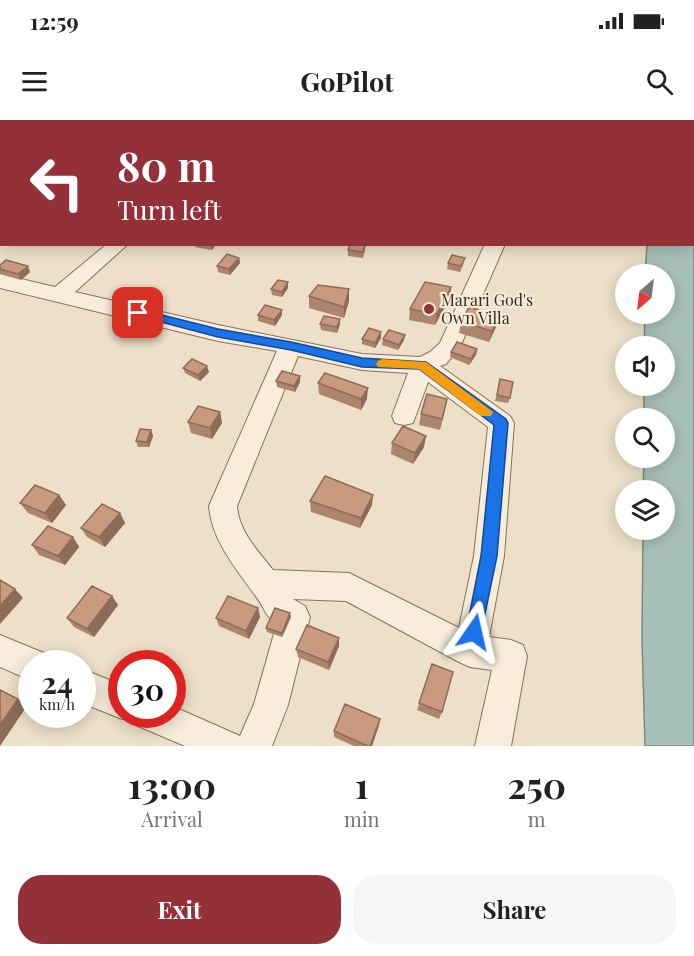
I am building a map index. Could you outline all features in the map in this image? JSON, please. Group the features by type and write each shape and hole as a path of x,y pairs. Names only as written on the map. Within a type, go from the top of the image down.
{"street":[{"path":"306,120 325,120"},
{"path":"60,294 117,246"},
{"path":"0,281 218,333 362,362 422,365 438,358 449,347 494,246"},
{"path":"254,746 271,705 294,617 278,606 233,538 224,520 223,506 291,346"},
{"path":"404,416 422,365"},
{"path":"422,365 501,423 489,556 470,651"},
{"path":"265,584 349,587 470,651 511,656 494,746"},
{"path":"0,651 18,659"},
{"path":"184,728 227,746"}],"water":[{"path":"647,246 694,246 694,746 645,746 642,639 643,540 675,540 675,480 643,480 644,468 675,468 675,408 644,408 644,396 675,396 675,336 644,336 645,324 675,324 675,264 646,264"}],"building":[{"path":"349,246 365,246 363,252 348,250"},
{"path":"227,254 239,258 229,269 217,266"},
{"path":"452,255 465,258 461,266 448,263"},
{"path":"6,260 28,266 18,274 0,269 0,265"},
{"path":"278,280 288,282 282,292 271,289"},
{"path":"425,282 451,287 437,314 410,309"},
{"path":"318,285 349,289 344,307 309,296"},
{"path":"265,305 282,310 274,320 258,315"},
{"path":"469,307 499,316 492,331 461,322"},
{"path":"324,316 340,319 337,327 320,324"},
{"path":"369,328 381,332 375,343 362,339"},
{"path":"389,330 405,335 399,345 383,339"},
{"path":"457,342 477,349 471,359 451,352"},
{"path":"192,359 207,366 198,375 183,368"},
{"path":"282,371 300,376 294,386 276,381"},
{"path":"325,373 368,388 361,399 318,383"},
{"path":"500,379 513,382 510,398 497,395"},
{"path":"427,394 447,399 442,419 421,414"},
{"path":"198,406 220,412 210,428 188,422"},
{"path":"403,426 426,436 415,453 392,443"},
{"path":"140,429 151,430 147,442 136,441"},
{"path":"325,476 373,495 361,518 310,501"},
{"path":"35,485 59,495 45,513 20,503"},
{"path":"102,504 120,513 99,537 81,528"},
{"path":"48,526 73,537 58,556 32,545"},
{"path":"0,580 15,589 0,606"},
{"path":"92,586 112,596 87,629 67,618"},
{"path":"228,596 258,608 246,631 216,618"},
{"path":"275,608 290,613 282,633 266,628"},
{"path":"307,625 339,638 328,662 296,649"},
{"path":"432,664 453,672 442,712 419,703"},
{"path":"0,690 18,699 0,725"},
{"path":"345,704 380,719 370,746 334,731"}],"slow traffic":[{"path":"382,364 422,365 453,390 486,412"}],"place":[{"name":"Marari God's Own Villa","path":"429,309"}],"route":[{"path":"138,313 218,333 362,362 404,366 422,365 453,390 501,423 489,556 474,632"}]}
